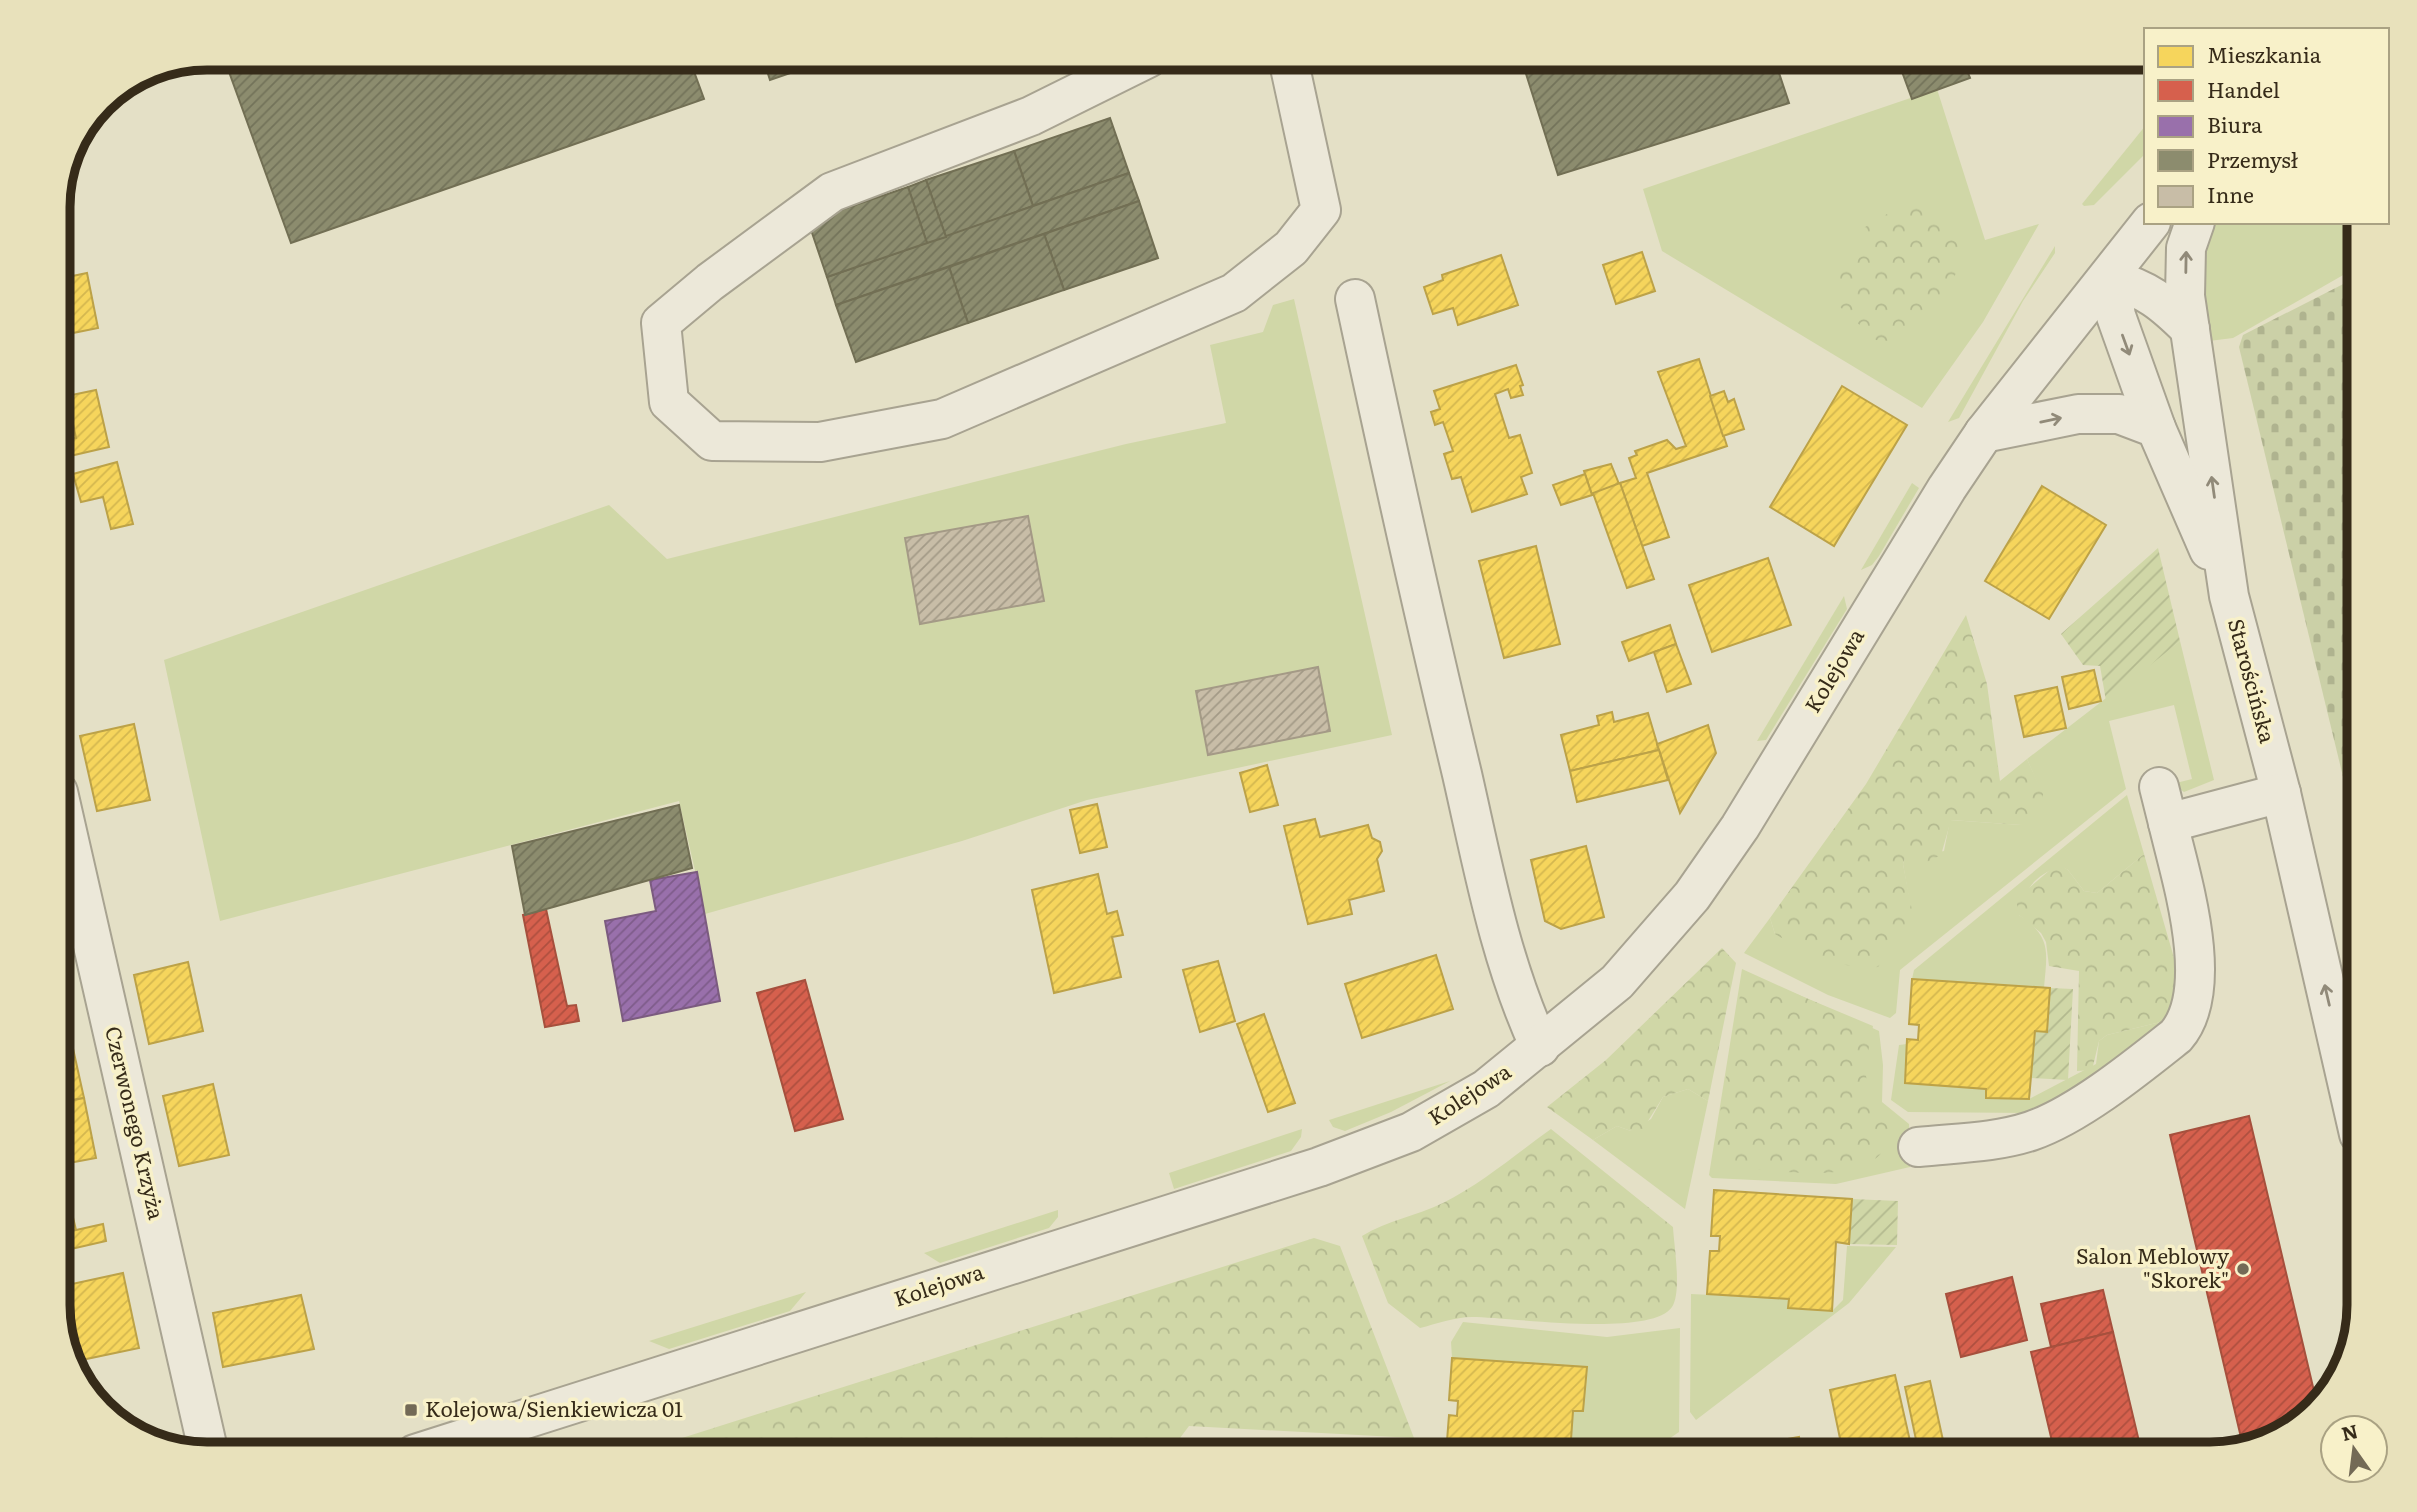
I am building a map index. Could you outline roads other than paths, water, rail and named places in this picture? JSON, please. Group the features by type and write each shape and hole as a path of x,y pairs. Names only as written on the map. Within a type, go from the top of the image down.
{"street":[{"path":"1124,70 1031,116 832,192 710,282 661,323 668,402 712,441 820,442 928,422 942,419 1234,293 1291,248 1321,210 1292,70"},
{"name":"Kolejowa","path":"453,1442 1319,1167 1411,1132 1486,1089 1617,982 1692,896 1740,827 1947,488 1984,433 2110,279 2150,224"},
{"name":"Starościńska","path":"2193,224 2186,248 2185,296 2229,596 2280,793 2347,1081"},
{"path":"2190,329 2165,303 2140,287 2110,279 2116,316 2156,428 2229,596"},
{"path":"1355,299 1428,632 1500,934 1521,1006 1540,1047"},
{"path":"1984,433 2078,414 2119,414 2156,428"},
{"path":"1918,1147 1999,1139 2033,1131 2071,1111 2141,1063 2186,1024 2192,1005 2195,967 2186,904 2163,805 2280,793"},
{"name":"Czerwonego Krzyża","path":"70,845 206,1442"}],"place":[{"name":"Salon Meblowy \"Skorek\"","path":"2243,1269"},
{"name":"Kolejowa/Sienkiewicza 01","path":"411,1410"}]}
